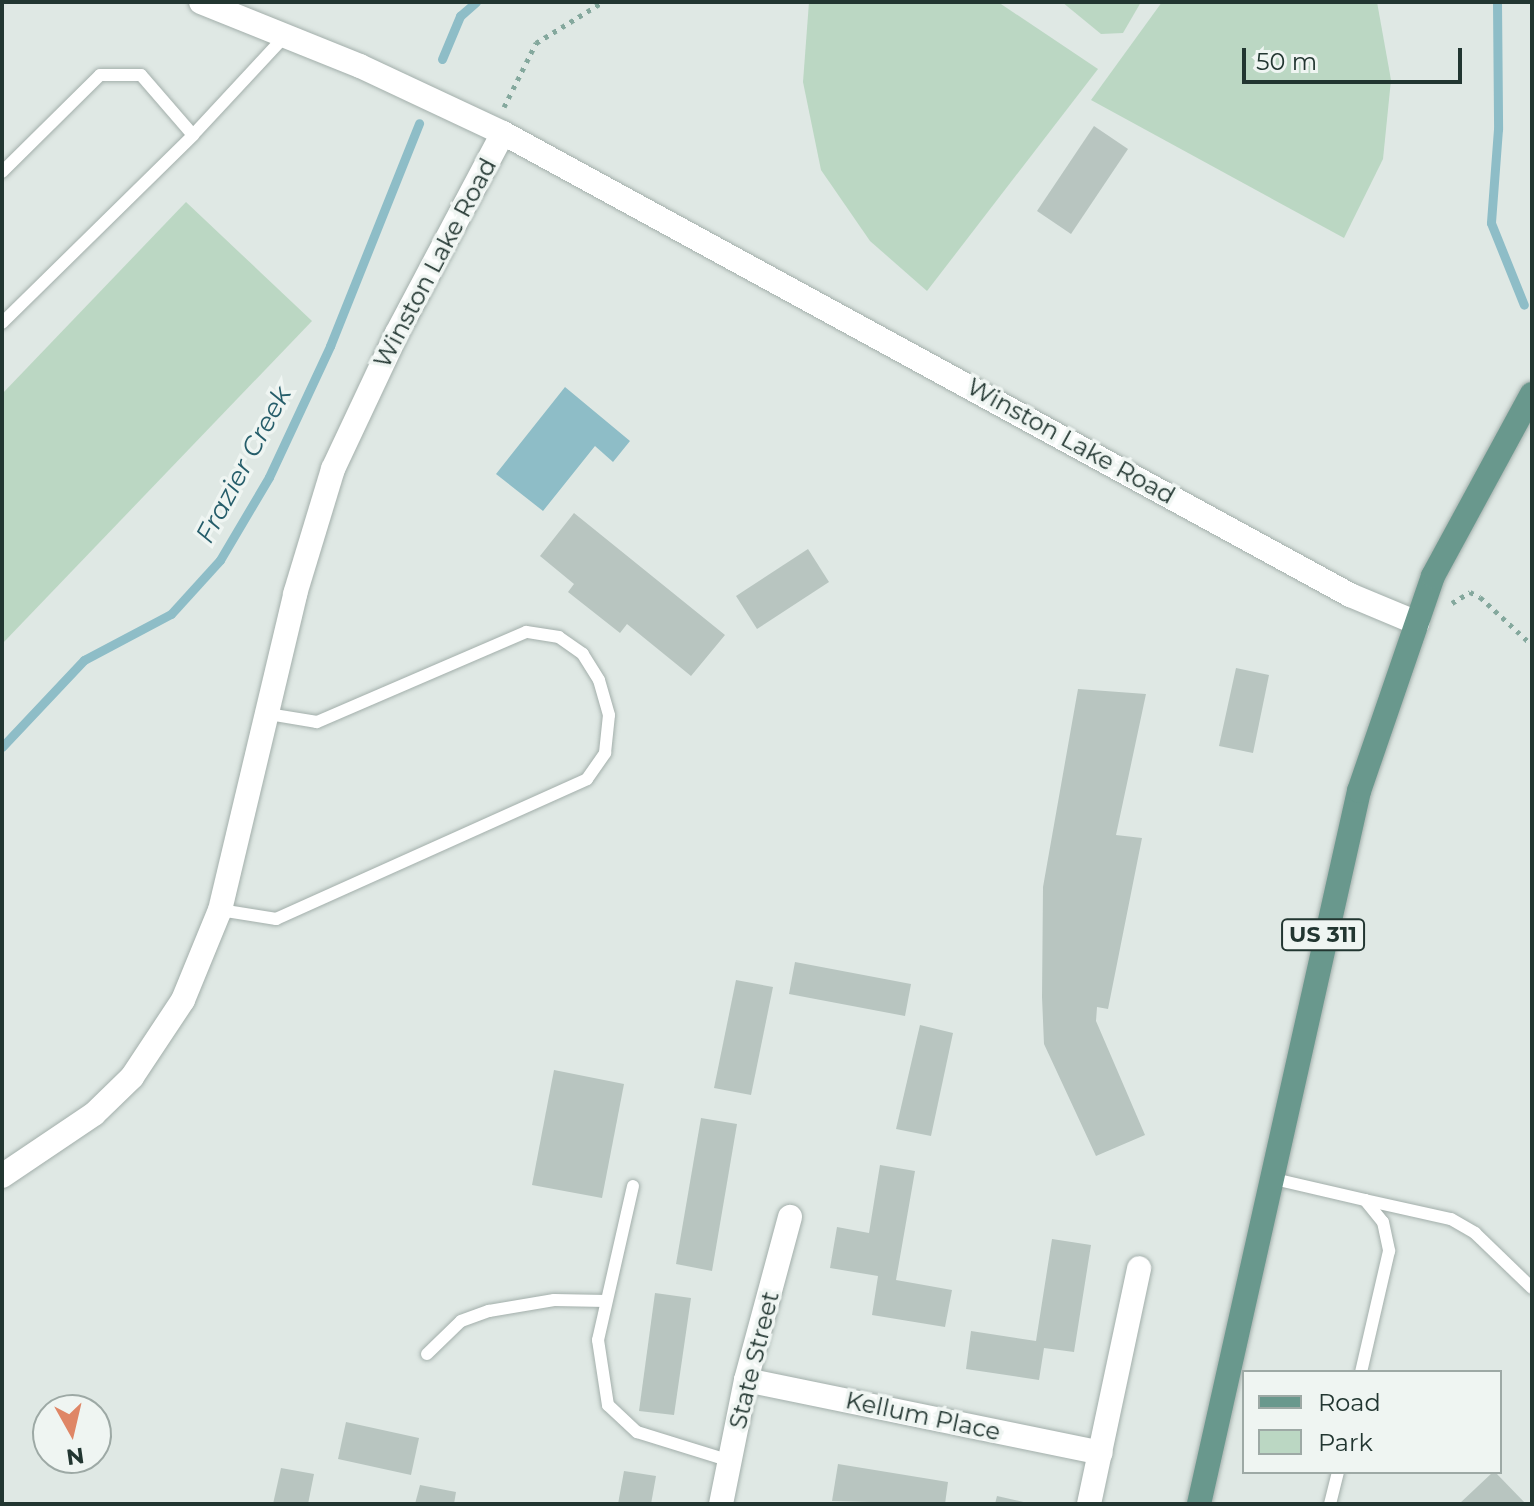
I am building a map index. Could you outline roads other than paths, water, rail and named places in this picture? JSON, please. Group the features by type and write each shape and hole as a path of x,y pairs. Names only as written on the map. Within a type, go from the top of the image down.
{"main road":[{"name":"US 311","path":"1199,1504 1341,856 1433,576 1532,394"}],"street":[{"path":"201,2 503,133"},
{"name":"Winston Lake Road","path":"2,1176 94,1114 132,1077 183,1000 220,910 309,543 333,469 397,333 503,133 1350,595 1417,623"},
{"name":"State Street","path":"721,1504 746,1380 790,1217"},
{"path":"1089,1504 1139,1268"},
{"name":"Kellum Place","path":"746,1380 1101,1453"}],"lane":[{"path":"2,323 193,135 285,36"},
{"path":"2,172 100,75 141,75 193,135"},
{"path":"220,910 276,919 587,779 605,753 609,715 599,680 583,654 559,637 526,632 317,722 268,714"},
{"path":"1270,1178 1451,1219 1475,1233 1532,1288"},
{"path":"633,1186 598,1340 608,1405 637,1432 730,1461"},
{"path":"1361,1370 1389,1251 1383,1222 1365,1200"},
{"path":"427,1354 461,1321 489,1311 554,1300 606,1301"},
{"path":"1330,1504 1338,1474"}],"water":[{"path":"565,387 630,441 613,462 595,446 543,511 496,474"}],"waterway":[{"name":"Frazier Creek","path":"442,59 460,16 476,2"},
{"path":"1497,2 1498,129 1491,223 1524,305"},
{"name":"Frazier Creek","path":"2,747 84,660 171,614 220,560 269,477 330,346 419,123"}]}
